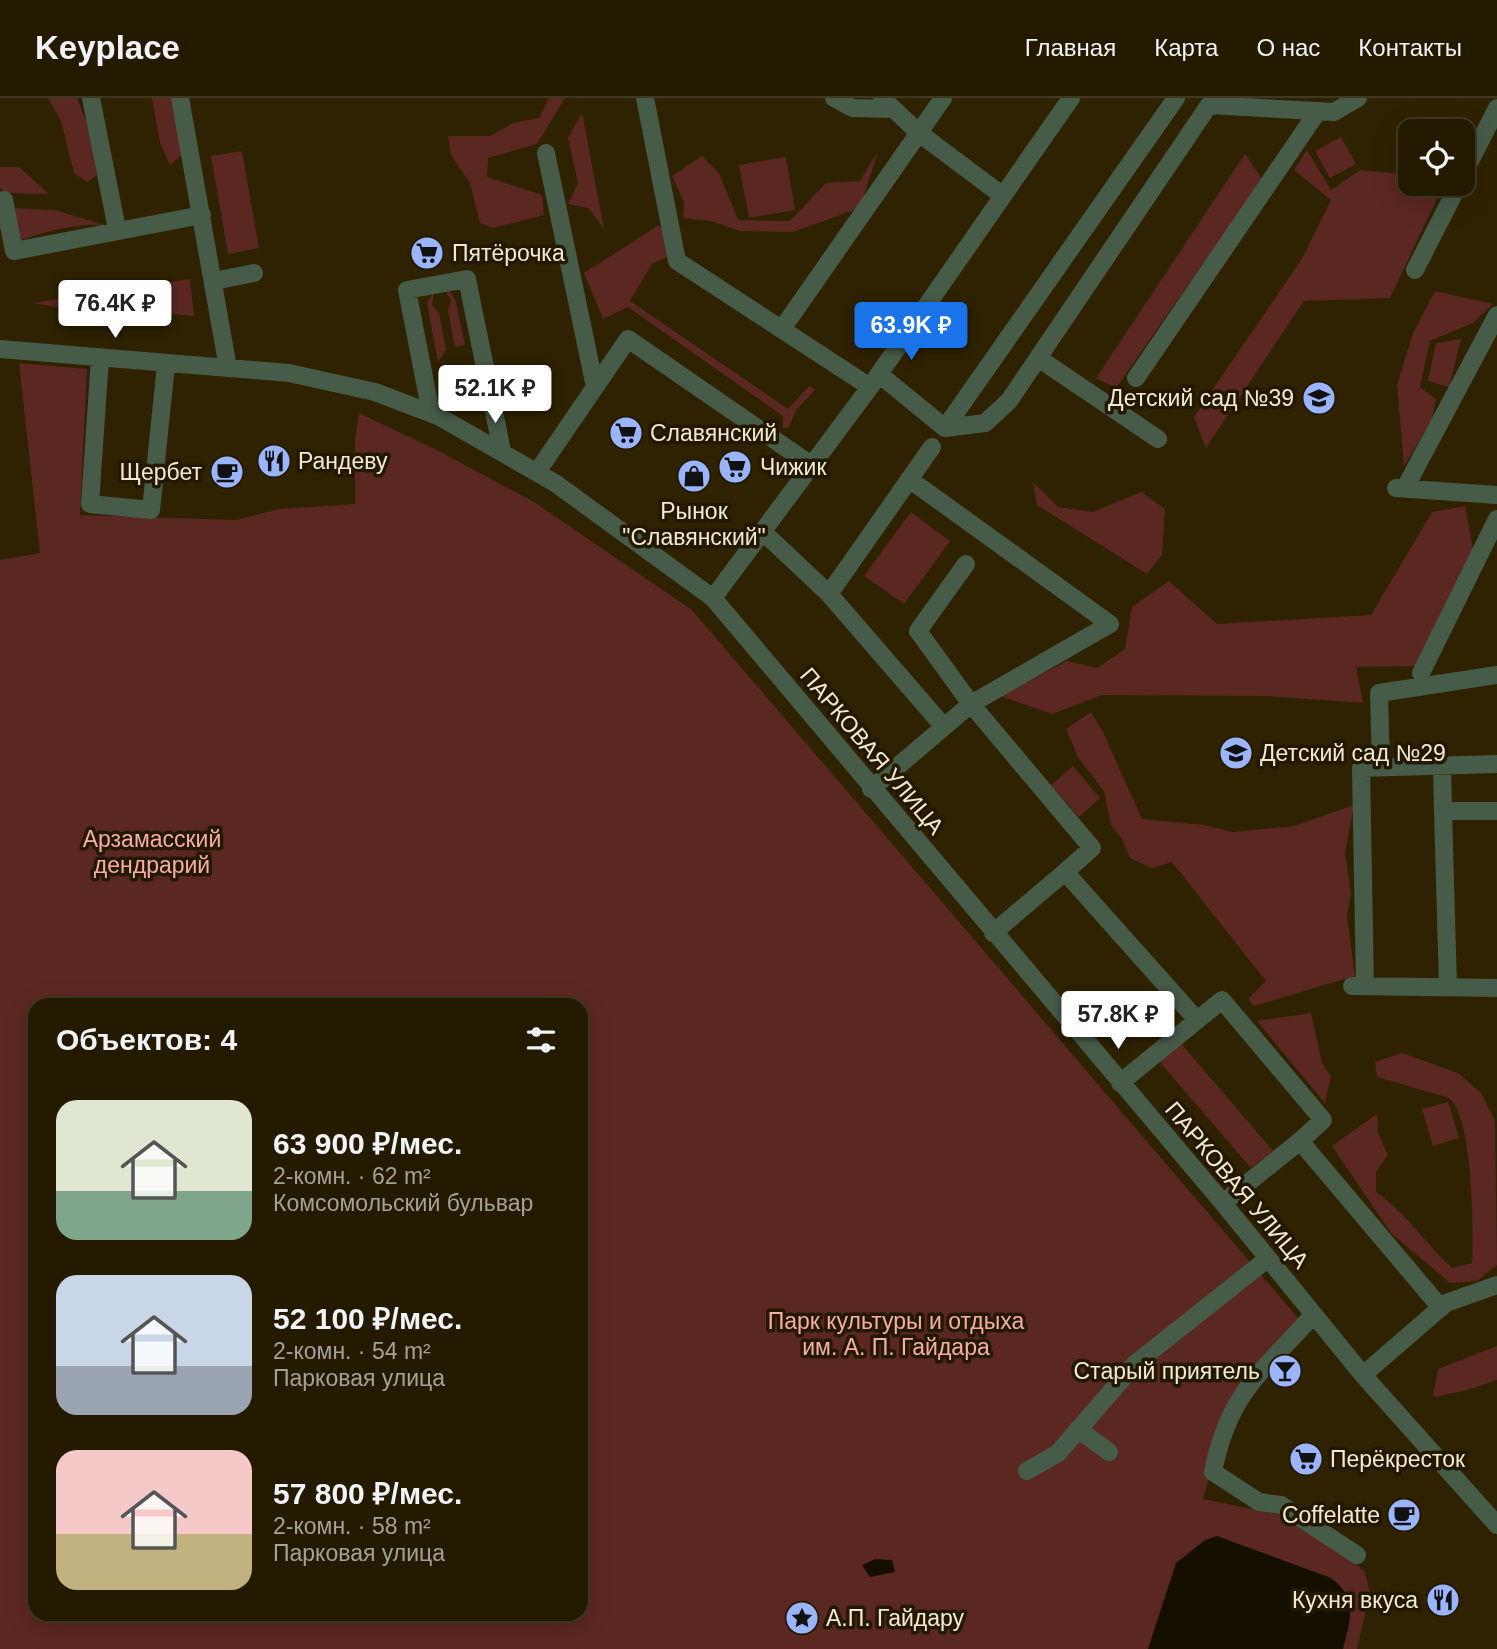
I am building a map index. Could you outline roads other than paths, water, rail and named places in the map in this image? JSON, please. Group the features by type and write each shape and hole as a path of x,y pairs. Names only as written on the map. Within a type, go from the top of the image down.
{"street":[{"path":"91,98 117,229"},
{"path":"180,98 228,368"},
{"path":"645,98 677,261 782,329 874,381 945,428 985,423 1009,401 1209,105 1334,112 1358,98"},
{"path":"834,98 852,107 887,104 919,133 1003,196"},
{"path":"782,329 943,98"},
{"path":"713,598 874,381 1070,98"},
{"path":"945,428 1176,98"},
{"path":"1475,151 1497,108"},
{"path":"1136,378 1318,111"},
{"path":"547,153 595,387"},
{"path":"1415,270 1453,196"},
{"path":"0,201 4,200 14,251 117,229 202,215"},
{"path":"214,282 254,274"},
{"path":"431,413 407,290 467,279 502,451"},
{"path":"1497,315 1400,488 1497,495"},
{"path":"537,472 628,339 811,465"},
{"name":"ПАРКОВАЯ УЛИЦА","path":"0,349 166,365 289,373 345,384 431,413 537,472 713,598 870,789 1223,1203 1312,1315 1497,1525"},
{"path":"100,358 90,504 151,510 166,365"},
{"path":"1038,358 1158,439"},
{"path":"829,594 932,447"},
{"path":"870,789 971,704 1110,624 909,479"},
{"path":"1421,673 1497,519"},
{"path":"762,531 829,594 944,727"},
{"path":"966,564 918,631 971,704 1092,848 993,933"},
{"path":"1381,767 1379,693 1497,675"},
{"path":"1497,764 1361,768 1358,986 1497,988"},
{"path":"1442,765 1448,987"},
{"path":"1443,811 1497,811"},
{"path":"1065,872 1197,1020"},
{"path":"1120,1083 1222,1000 1323,1120 1223,1203"},
{"path":"1300,1141 1441,1308"},
{"path":"1027,1471 1058,1453 1136,1363 1266,1260"},
{"path":"1363,1375 1446,1303 1497,1285"},
{"path":"1312,1315 1243,1390 1220,1439 1213,1472 1259,1502 1281,1505 1357,1555"},
{"path":"1078,1429 1109,1452"}],"place":[{"name":"Пятёрочка","path":"427,253"},
{"name":"Детский сад №39","path":"1319,398"},
{"name":"Славянский","path":"626,433"},
{"name":"Рандеву","path":"274,461"},
{"name":"Чижик","path":"735,467"},
{"name":"Щербет","path":"227,472"},
{"name":"Рынок \"Славянский\"","path":"694,476"},
{"name":"Детский сад №29","path":"1236,753"},
{"name":"Старый приятель","path":"1285,1371"},
{"name":"Перёкресток","path":"1306,1459"},
{"name":"Coffelatte","path":"1404,1515"},
{"name":"Кухня вкуса","path":"1443,1600"},
{"name":"А.П. Гайдару","path":"802,1618"}],"park label":[{"name":"Арзамасский дендрарий","path":"152,852"},
{"name":"Парк культуры и отдыха им. А. П. Гайдара","path":"896,1334"}]}
